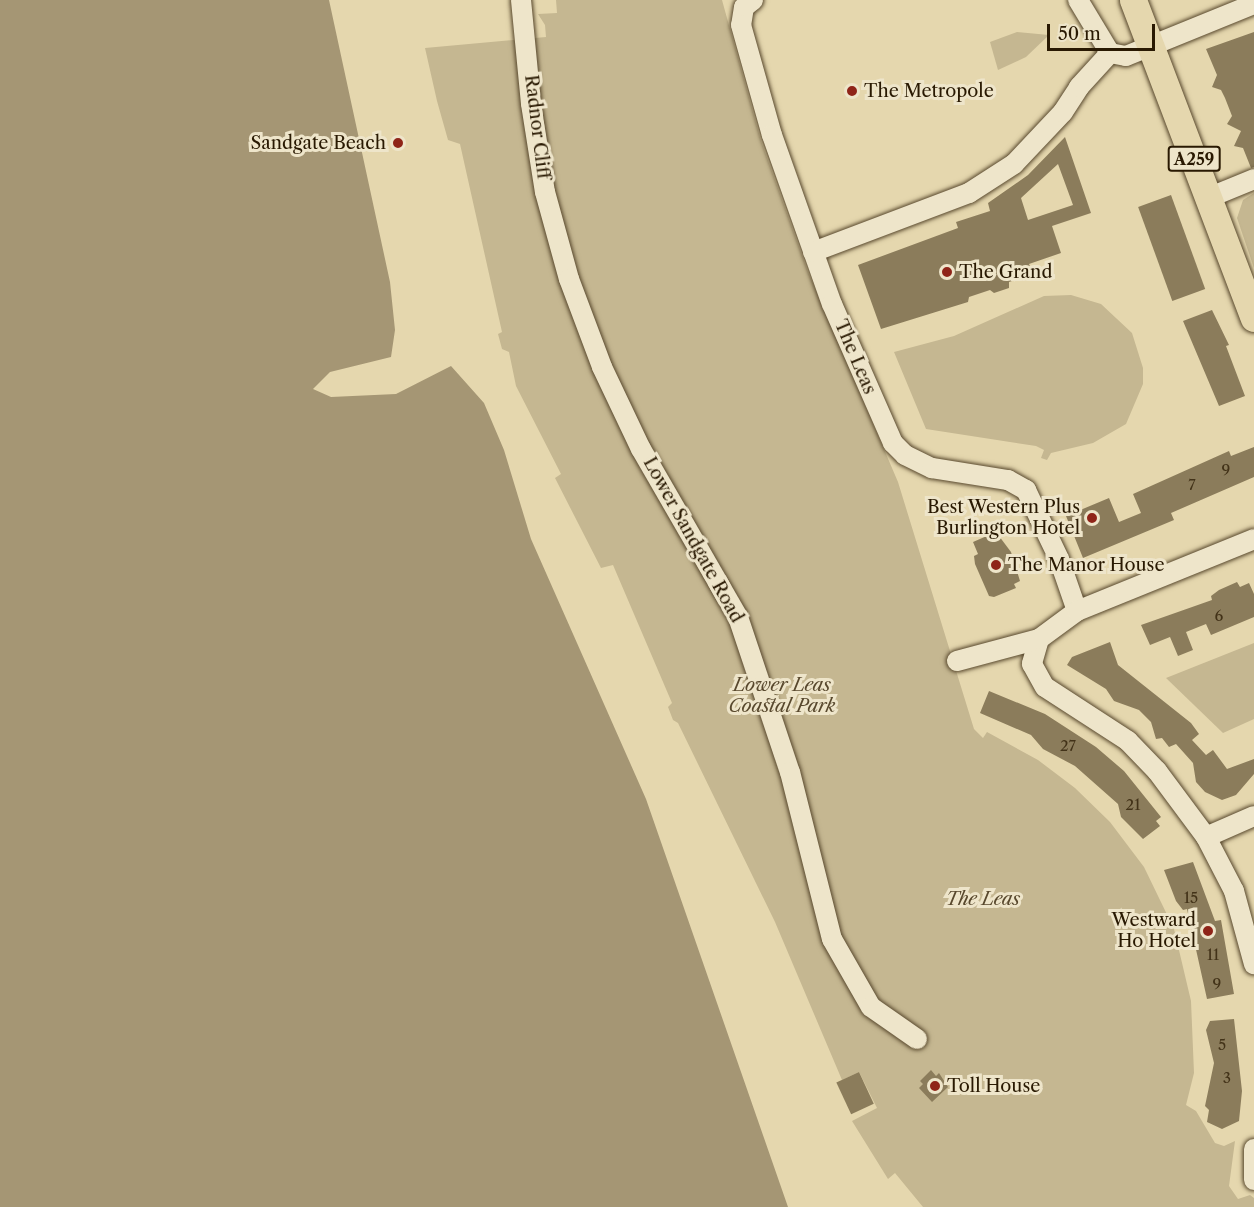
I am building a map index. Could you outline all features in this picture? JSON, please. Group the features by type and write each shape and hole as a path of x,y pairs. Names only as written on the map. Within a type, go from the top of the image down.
{"highway":[{"name":"A259","path":"1133,0 1254,318"}],"street":[{"name":"Radnor Cliff","path":"521,0 536,60 545,192"},
{"path":"1078,0 1110,53 1126,56 1254,4"},
{"name":"The Leas","path":"749,4 741,25 772,135 813,252 893,443 905,455 932,468 1008,480 1026,490 1040,513 1077,611"},
{"path":"813,252 969,193 1014,164 1110,53"},
{"path":"1208,198 1254,179"},
{"name":"Lower Sandgate Road","path":"545,192 569,279 624,416 738,617 790,772 832,939 871,1007 917,1039"},
{"path":"957,661 1039,639 1077,611 1254,539"},
{"path":"1039,639 1032,664 1045,687 1128,741 1157,771 1206,837 1234,891 1254,964"},
{"path":"1206,837 1254,816"},
{"path":"1254,1149 1254,1180"}],"green space":[{"name":"Lower Leas Coastal Park","path":"556,0 722,0 761,141 808,272 898,482 974,729 983,738 987,732 1038,760 1075,788 1110,822 1144,867 1174,929 1191,1001 1194,1073 1186,1105 1196,1111 1215,1143 1224,1146 1235,1141 1229,1186 1238,1199 1250,1195 1254,1198 1254,1207 923,1207 895,1173 888,1179 852,1121 877,1108 859,1072 842,1080 775,922 678,723 673,720 668,707 672,703 613,565 601,568 555,478 561,474 516,386 509,352 502,349 498,334 502,332 460,144 448,140 425,48 546,37 545,25 538,14 557,13"},
{"path":"1017,32 1049,35 1026,57 998,70 990,42"},
{"path":"1254,193 1254,268 1237,218 1243,200"},
{"path":"1071,295 1101,304 1132,333 1143,368 1143,384 1126,424 1093,443 1051,453 1047,460 1041,458 1044,450 1036,446 926,429 894,352 954,336 1044,296"},
{"path":"1254,643 1254,719 1223,733 1166,678"}],"shaded area":[{"path":"0,0 329,0 390,282 395,330 391,357 330,372 313,389 331,397 396,394 451,366 484,403 504,450 531,539 646,799 788,1207 0,1207"}],"building":[{"path":"1254,32 1254,167 1251,168 1243,148 1234,146 1241,131 1227,124 1232,116 1221,90 1212,87 1217,75 1206,49"},
{"name":"The Grand","path":"1065,137 1091,213 1052,226 1061,253 1029,264 1033,274 1009,282 1009,288 994,293 990,290 969,297 968,302 881,329 858,265 958,228 956,222 990,211 988,203 1028,175","holes":["1058,164 1073,205 1028,220 1021,198"]},
{"path":"1171,195 1205,289 1172,301 1138,207"},
{"path":"1212,310 1229,345 1226,346 1245,396 1219,406 1183,321"},
{"path":"1254,447 1254,477 1171,513 1174,520 1083,558 1066,516 1109,498 1119,522 1141,513 1133,494 1229,451 1231,456"},
{"name":"The Manor House","path":"996,532 1011,552 1020,581 1014,584 1016,588 994,597 989,596 975,564 974,556 978,554 973,542"},
{"path":"1237,582 1240,587 1249,583 1254,594 1254,617 1211,635 1206,624 1186,632 1193,650 1178,656 1170,637 1150,645 1141,625 1212,600 1211,596 1219,590"},
{"path":"1110,642 1118,665 1191,723 1199,734 1192,740 1206,755 1213,750 1227,769 1254,759 1254,774 1236,795 1222,800 1205,792 1196,782 1193,763 1176,744 1169,747 1162,738 1156,739 1151,722 1139,710 1114,701 1106,689 1067,665 1072,657"},
{"path":"989,691 1045,714 1096,747 1124,771 1161,817 1156,821 1160,826 1143,839 1121,817 1118,804 1075,766 1043,749 1031,735 980,713"},
{"path":"1193,862 1215,921 1221,920 1234,994 1207,999 1187,909 1183,910 1176,901 1164,870"},
{"path":"1234,1019 1242,1091 1239,1121 1222,1129 1207,1122 1209,1110 1205,1106 1214,1063 1206,1030 1210,1021"},
{"name":"Toll House","path":"931,1070 936,1076 939,1073 948,1087 932,1102 919,1088 923,1084 920,1081"},
{"path":"859,1072 874,1104 851,1114 836,1083"}],"place":[{"name":"The Metropole","path":"852,91"},
{"name":"Sandgate Beach","path":"398,143"},
{"name":"The Grand","path":"947,272"},
{"name":"Best Western Plus Burlington Hotel","path":"1092,518"},
{"name":"The Manor House","path":"996,565"},
{"name":"Westward Ho Hotel","path":"1208,931"},
{"name":"Toll House","path":"935,1086"}]}
